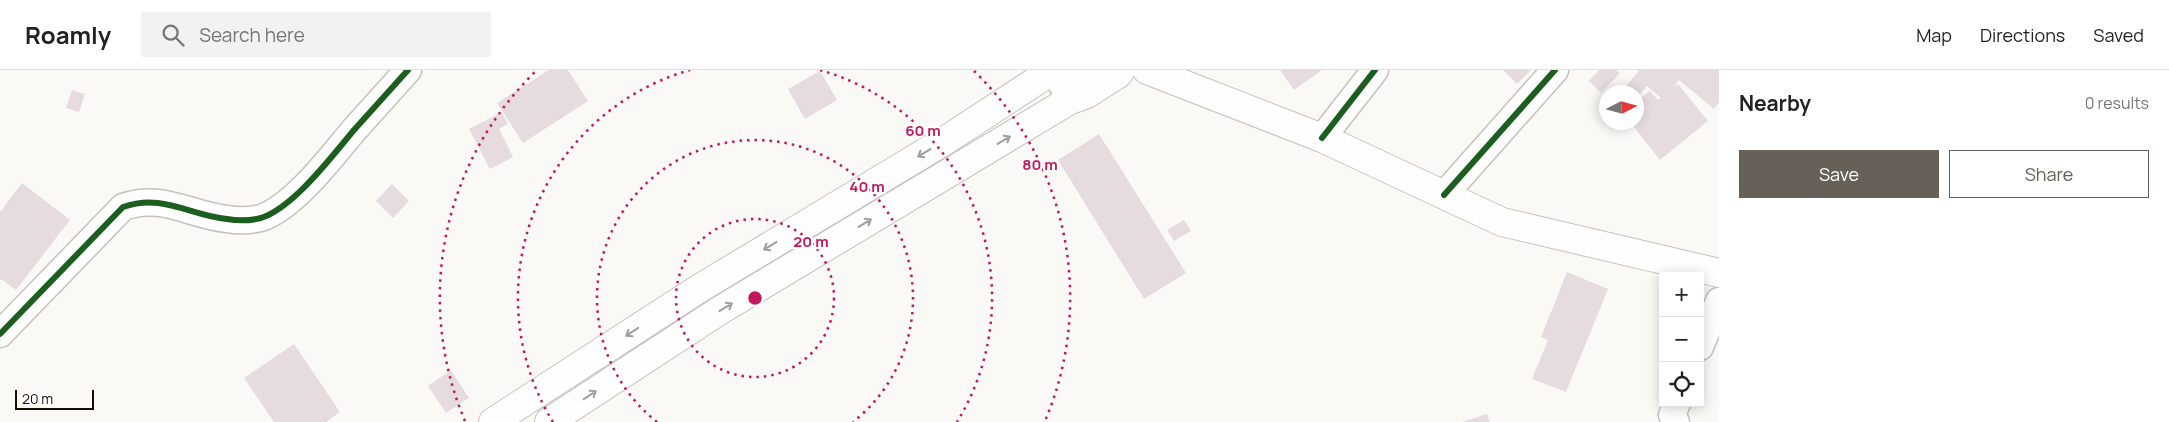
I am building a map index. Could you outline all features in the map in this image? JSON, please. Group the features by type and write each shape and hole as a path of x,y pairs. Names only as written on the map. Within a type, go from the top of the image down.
{"main road":[{"path":"493,422 700,288 946,140 1054,70"},
{"path":"1079,70 1089,79 1105,81 1120,71"},
{"path":"1147,70 1322,138 1502,222 1719,273"},
{"path":"549,422 719,311 1070,100 1087,94 1120,71"}],"street":[{"path":"0,334 123,208 150,202 181,207 224,219 247,221 262,218 303,188 408,70"},
{"path":"1054,70 1070,100"},
{"path":"1322,138 1375,70"},
{"path":"1444,195 1555,70"},
{"path":"1704,337 1719,301"}],"building":[{"path":"549,70 568,70 588,101 523,143 497,103"},
{"path":"1280,70 1322,70 1294,90"},
{"path":"1503,70 1531,70 1517,84"},
{"path":"1599,70 1616,70 1620,73 1609,85 1599,85 1599,91 1589,81"},
{"path":"1637,70 1719,70 1719,102 1714,109 1679,80 1673,88 1678,84 1708,121 1660,160 1636,130 1644,130 1644,96 1650,91 1658,100 1661,98 1647,86 1644,90 1644,85 1627,85 1639,71"},
{"path":"820,71 837,100 805,119 788,89"},
{"path":"72,90 85,94 79,112 66,108"},
{"path":"502,112 508,124 499,129 513,157 490,169 469,129"},
{"path":"1099,134 1186,273 1144,299 1058,160"},
{"path":"22,183 70,220 16,290 0,280 0,212"},
{"path":"392,184 409,201 393,218 376,201"},
{"path":"1184,220 1191,231 1174,241 1167,230"},
{"path":"1567,272 1608,289 1566,392 1532,379 1548,340 1541,337"},
{"path":"294,344 340,412 326,422 274,422 244,378"},
{"path":"451,370 469,398 446,413 428,386"},
{"path":"1487,414 1490,422 1462,422"}],"cycle path":[{"path":"0,334 123,207 150,202 175,206 231,220 252,220 274,212 312,180 408,70"},
{"path":"1322,138 1375,70"},
{"path":"1444,195 1555,70"}]}
